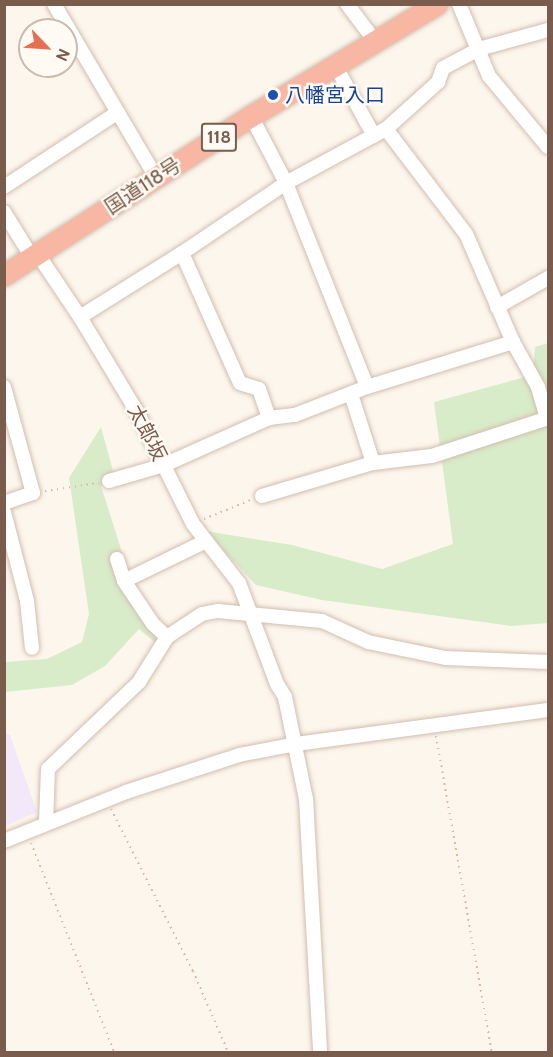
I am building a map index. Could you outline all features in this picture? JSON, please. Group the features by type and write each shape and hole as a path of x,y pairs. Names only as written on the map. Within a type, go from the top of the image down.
{"highway":[{"name":"国道118号","path":"4,275 251,116 437,4"}],"street":[{"path":"346,4 375,41"},
{"path":"459,4 489,76 549,147"},
{"path":"60,7 156,177"},
{"path":"80,317 182,253 286,183 380,132 438,82 443,68 479,49 549,30"},
{"path":"262,496 373,463 432,456 548,418 538,387 513,342 466,234 380,132 335,65"},
{"path":"4,187 118,112"},
{"path":"251,116 286,183 367,387"},
{"name":"太郎坂","path":"4,212 27,251 43,262 80,317 137,412 193,524 239,583 277,684 285,697 306,799 320,1053"},
{"path":"182,253 240,383 259,389 269,418"},
{"path":"497,307 549,278"},
{"path":"109,482 164,465 269,418 295,415 367,387 513,342"},
{"path":"4,387 33,493 4,503"},
{"path":"351,394 373,463"},
{"path":"4,512 27,600 32,648"},
{"path":"124,581 206,541"},
{"path":"117,558 124,581 153,624 167,637"},
{"path":"46,823 48,769 139,682 167,637 202,614 218,611 322,621 368,642 445,658 549,662"},
{"path":"4,841 106,800 239,755 296,744 549,710"}],"path":[{"path":"33,493 109,482"},
{"path":"193,524 262,496"},
{"path":"434,725 492,1053"},
{"path":"106,800 193,971 228,1053"},
{"path":"27,832 114,1053"}],"shaded area":[{"path":"4,733 10,735 37,812 5,826"}],"green space":[{"path":"548,343 548,623 511,626 322,600 256,585 205,531 292,545 382,569 453,544 434,402 533,375 535,347"},
{"path":"101,427 113,471 101,486 141,612 166,637 159,646 139,629 105,666 72,685 5,692 5,662 47,659 82,642 89,614 69,478"}],"place":[{"name":"八幡宮入口","path":"273,95"}]}
